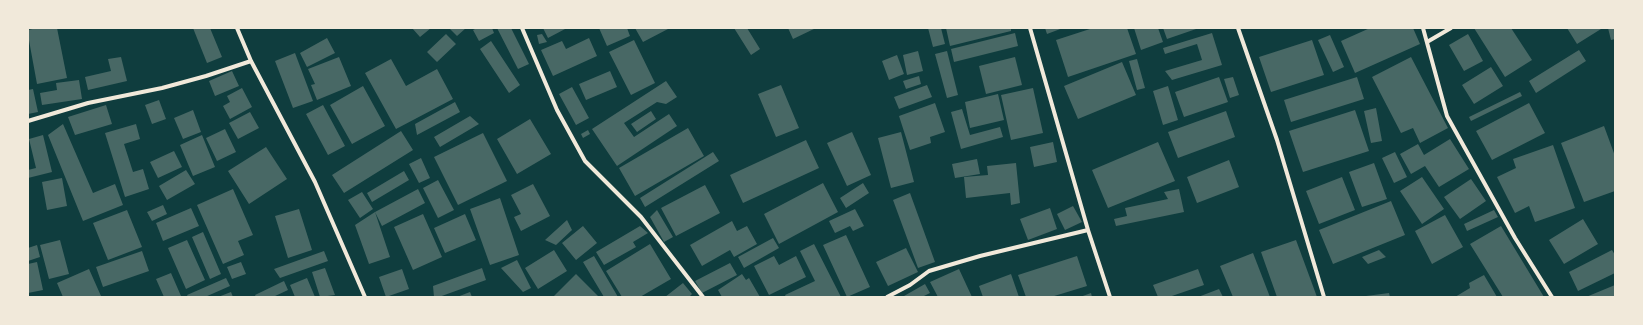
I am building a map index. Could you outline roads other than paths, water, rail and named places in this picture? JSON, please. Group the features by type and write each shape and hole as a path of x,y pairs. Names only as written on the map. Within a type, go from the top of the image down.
{"street":[{"path":"239,28 251,61 315,182 364,297"},
{"path":"522,28 557,110 585,161 641,216 703,297"},
{"path":"1030,28 1088,230 1110,297"},
{"path":"1238,28 1277,140 1324,297"},
{"path":"1422,28 1447,116 1515,238 1552,297"},
{"path":"1427,42 1452,28"},
{"path":"28,122 88,103 162,88 206,76 251,61"},
{"path":"887,297 910,285 929,271 980,256 1088,230"}]}
